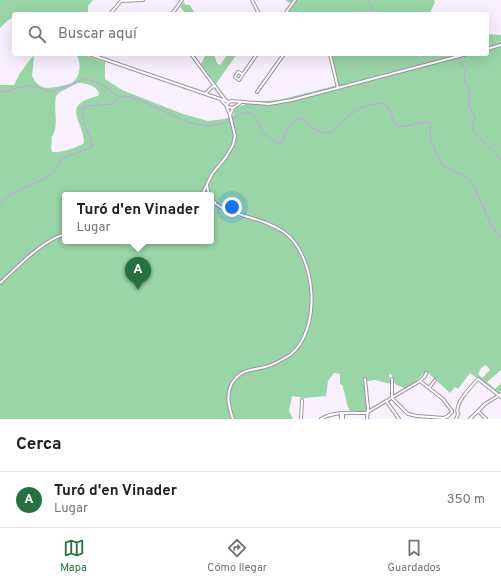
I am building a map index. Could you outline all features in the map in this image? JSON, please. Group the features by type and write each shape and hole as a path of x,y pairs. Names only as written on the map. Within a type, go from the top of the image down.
{"street":[{"path":"112,12 121,1 143,0"},
{"path":"173,12 182,0"},
{"path":"252,0 258,12"},
{"path":"286,12 295,0"},
{"path":"489,48 501,45"},
{"path":"95,56 229,102 269,104 292,100 459,56"},
{"path":"193,56 215,86 233,105 233,108"},
{"path":"242,74 256,56"},
{"path":"257,92 283,56"},
{"path":"330,56 338,88"},
{"path":"212,82 212,88"},
{"path":"205,94 215,86"},
{"path":"220,99 226,105 233,108"},
{"path":"226,105 229,102"},
{"path":"206,192 207,185 215,170 226,157 235,139 231,116 233,108 238,104 243,103"},
{"path":"226,105 226,108 231,116"},
{"path":"206,192 207,185"},
{"path":"214,202 222,208 265,222 285,234 294,243 302,255 310,286 311,314 305,336 296,349 284,359 272,365 246,371 235,379 231,386 228,401 233,419"},
{"path":"0,283 34,252 55,237 62,235"},
{"path":"321,419 328,415 342,413 366,413 387,402 420,381 426,373"},
{"path":"456,419 458,414 456,411 457,405 478,378 500,396 486,404 470,419"},
{"path":"365,379 368,408 366,413 367,419"},
{"path":"392,379 392,398 408,414 444,418 456,411"},
{"path":"429,388 435,380"},
{"path":"420,381 442,399 452,412"},
{"path":"301,419 302,400"},
{"path":"387,402 399,419"},
{"path":"478,411 485,418"},
{"path":"342,413 342,419"}],"green space":[{"path":"0,0 93,0 88,6 88,12 12,12 12,18 0,28"},
{"path":"285,0 434,0 435,2 430,12 288,12 293,5"},
{"path":"184,2 185,5 190,5 194,12 184,12 180,7"},
{"path":"489,34 501,35 501,370 487,382 495,389 501,383 501,391 498,393 470,373 458,389 455,387 450,393 426,371 406,389 395,384 391,374 389,375 391,384 375,380 368,381 363,378 367,404 366,412 352,413 347,404 343,386 340,384 340,374 334,373 328,381 326,396 304,398 292,396 289,411 293,419 0,419 0,85 14,85 20,73 33,56 32,76 38,84 48,88 70,84 74,82 78,75 80,66 77,56 87,56 105,62 105,79 122,90 183,114 208,121 225,119 233,115 235,108 252,102 279,100 338,85 331,56 489,56","holes":["78,83 90,85 99,92 98,96 79,104 76,109 76,115 83,135 84,143 68,150 52,152 51,138 54,133 56,123 56,96 60,92","486,365 490,370 482,378 478,374 481,368"]},
{"path":"205,56 215,56 217,63 220,65 227,56 236,56 216,84 201,64"}],"waterway":[{"path":"368,0 374,12"},
{"path":"457,59 466,70 464,79 470,92 469,105 475,117 472,126 473,131 501,159"},
{"path":"0,92 30,86 52,92 86,78 105,87 120,97"},
{"path":"0,204 15,192 50,175 57,168 61,159 92,147 91,138 83,120 83,108 88,106 113,104 118,98 123,96 144,102 188,122 200,125 218,124 229,121 244,112 248,112 254,115 264,133 279,144 283,142 286,131 290,125 298,118 320,132 331,133 354,112 368,106 383,103 386,105 394,121 399,126 402,127 422,122 431,123 430,134 432,142 442,166 464,175 473,183 490,223 501,238"}],"place":[{"name":"Turó d'en Vinader","path":"138,290"}]}
